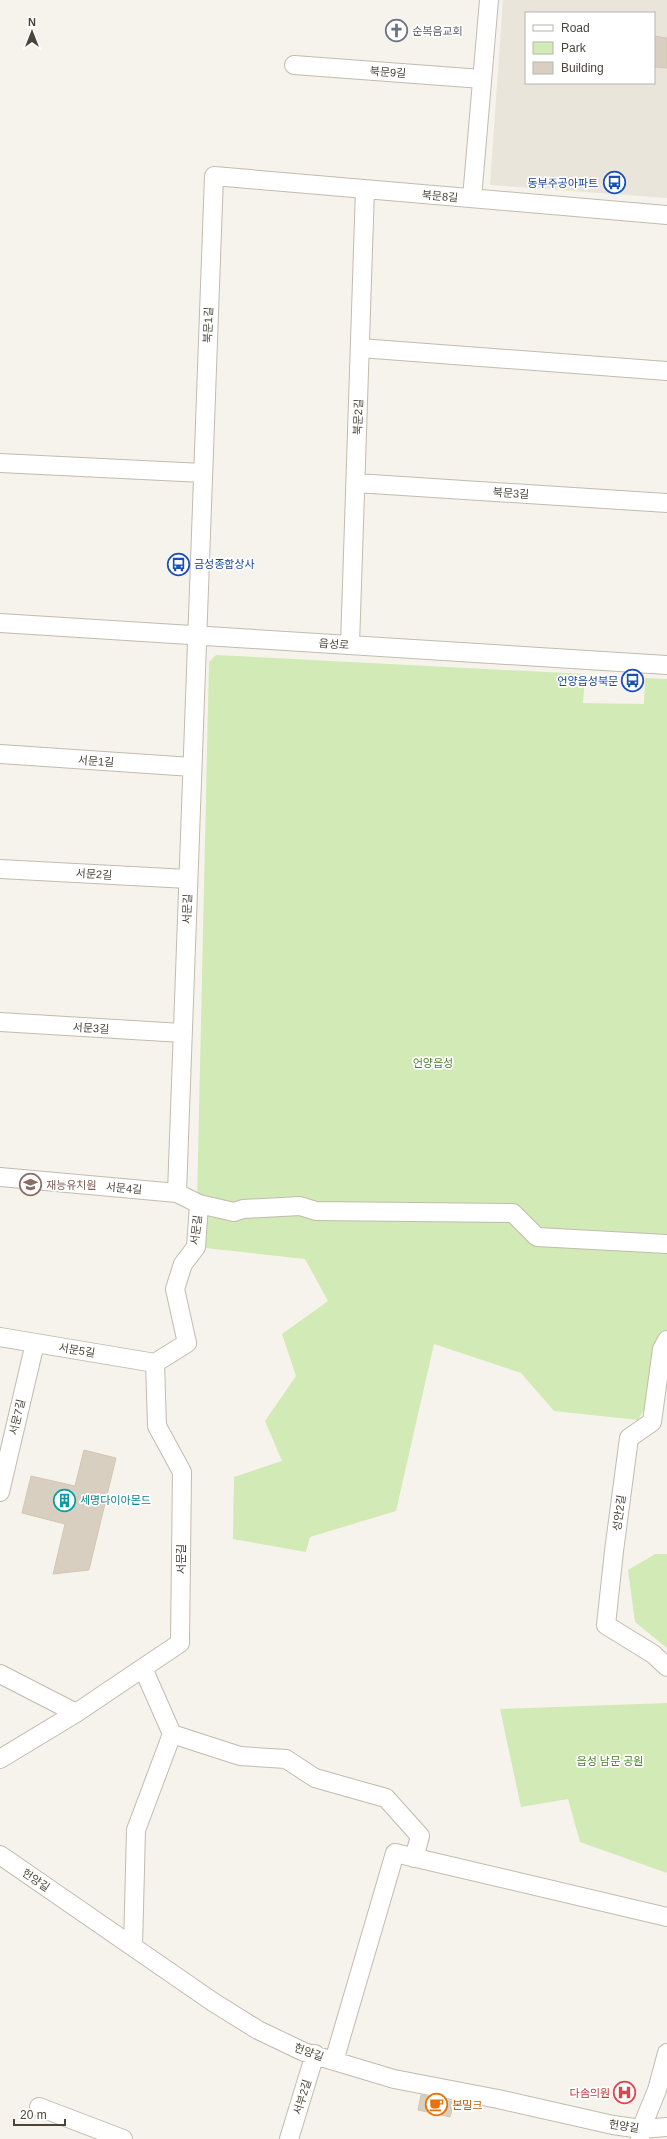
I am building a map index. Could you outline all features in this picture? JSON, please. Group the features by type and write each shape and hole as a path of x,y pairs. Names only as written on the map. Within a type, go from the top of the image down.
{"street":[{"path":"472,198 489,0"},
{"name":"북문9길","path":"294,65 482,79"},
{"name":"북문8길","path":"214,176 667,215"},
{"name":"북문1길","path":"197,635 214,176"},
{"name":"북문2길","path":"350,645 365,189"},
{"path":"360,348 667,371"},
{"path":"0,463 203,473"},
{"name":"북문3길","path":"356,483 667,503"},
{"name":"읍성로","path":"0,622 667,665"},
{"name":"서문길","path":"0,1759 76,1713 180,1643 182,1472 157,1426 155,1363 186,1343 175,1289 183,1264 196,1247 199,1204 176,1193 197,635"},
{"name":"서문1길","path":"0,754 192,767"},
{"name":"서문2길","path":"0,868 188,878"},
{"name":"서문3길","path":"0,1022 182,1033"},
{"name":"서문4길","path":"0,1178 176,1193"},
{"path":"199,1204 234,1212 243,1209 300,1206 316,1211 513,1213 537,1237 667,1244"},
{"name":"서문5길","path":"0,1337 155,1363"},
{"name":"성안2길","path":"667,1340 662,1349 652,1422 629,1438 614,1550 606,1626 653,1654 667,1667"},
{"name":"서문7길","path":"0,1492 35,1343"},
{"path":"133,1947 136,1830 172,1734 143,1668"},
{"path":"0,1674 76,1713"},
{"path":"172,1734 240,1756 286,1759 315,1778 386,1798 420,1836 414,1858"},
{"path":"334,2061 396,1853 667,1917"},
{"name":"헌양길","path":"0,1855 213,2002 258,2030 304,2052 394,2079 613,2125 640,2134 667,2127"},
{"path":"640,2134 657,2090 667,2053"},
{"name":"서부2길","path":"289,2139 314,2054"},
{"path":"39,2107 123,2139"}],"shaded area":[{"name":"동부주공아파트","path":"503,0 667,0 667,198 490,185"}],"green space":[{"name":"언양읍성","path":"216,655 585,674 583,703 644,704 645,678 667,679 667,1370 638,1420 554,1411 521,1373 434,1344 396,1511 310,1537 306,1552 233,1539 234,1477 282,1461 265,1421 296,1376 282,1334 328,1301 305,1259 196,1247 209,662"},
{"path":"655,1554 667,1554 667,1648 635,1622 628,1570"},
{"name":"읍성 남문 공원","path":"667,1703 667,1873 580,1842 568,1799 521,1807 500,1709"}],"building":[{"path":"655,36 667,38 667,68 655,67"},
{"name":"세명다이아몬드","path":"84,1450 116,1458 89,1570 53,1574 65,1524 22,1513 31,1476 75,1486"},
{"path":"421,2095 454,2102 450,2117 418,2110"}],"place":[{"name":"순복음교회","path":"397,31"},
{"name":"동부주공아파트","path":"614,183"},
{"name":"금성종합상사","path":"178,564"},
{"name":"언양읍성북문","path":"633,681"},
{"name":"재능유치원","path":"30,1185"},
{"name":"세명다이아몬드","path":"65,1500"},
{"name":"다솜의원","path":"625,2093"},
{"name":"본밀크","path":"436,2105"}]}
